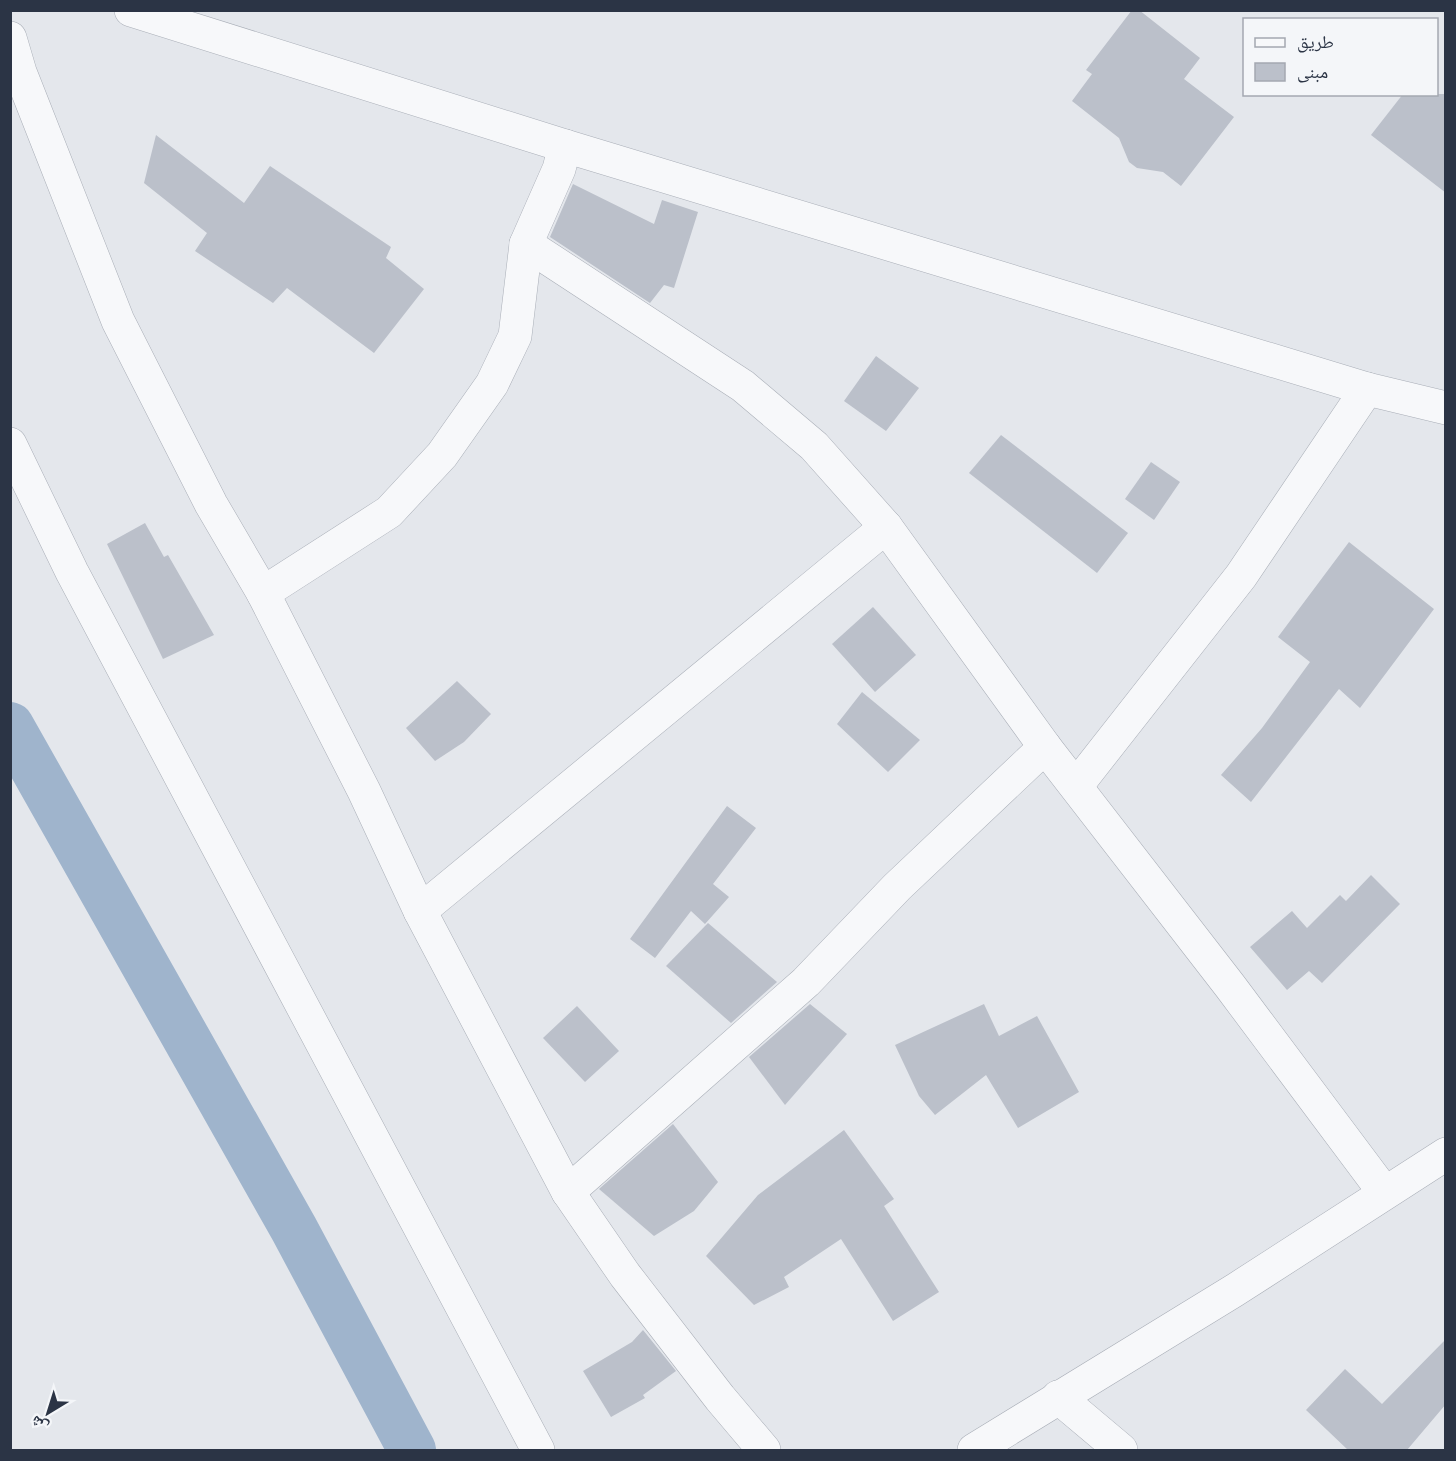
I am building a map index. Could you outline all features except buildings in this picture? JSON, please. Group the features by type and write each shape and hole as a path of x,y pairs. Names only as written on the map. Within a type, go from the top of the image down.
{"street":[{"path":"132,10 565,146 1366,389 1446,408"},
{"path":"10,38 20,72 118,321 211,504 263,593 364,791 420,912 568,1192 633,1284 720,1398 764,1450"},
{"path":"263,593 389,512 442,455 492,384 515,336 526,244 559,169 565,146"},
{"path":"526,244 743,386 814,446 886,527 1045,747 1077,785 1384,1192"},
{"path":"1077,785 1241,576 1366,389"},
{"path":"10,444 77,582 538,1450"},
{"path":"420,912 886,527"},
{"path":"568,1192 806,982 897,887 1045,747"},
{"path":"974,1450 1235,1290 1446,1154"},
{"path":"1058,1397 1121,1450"}],"waterway":[{"path":"10,726 294,1229 412,1450"}]}
